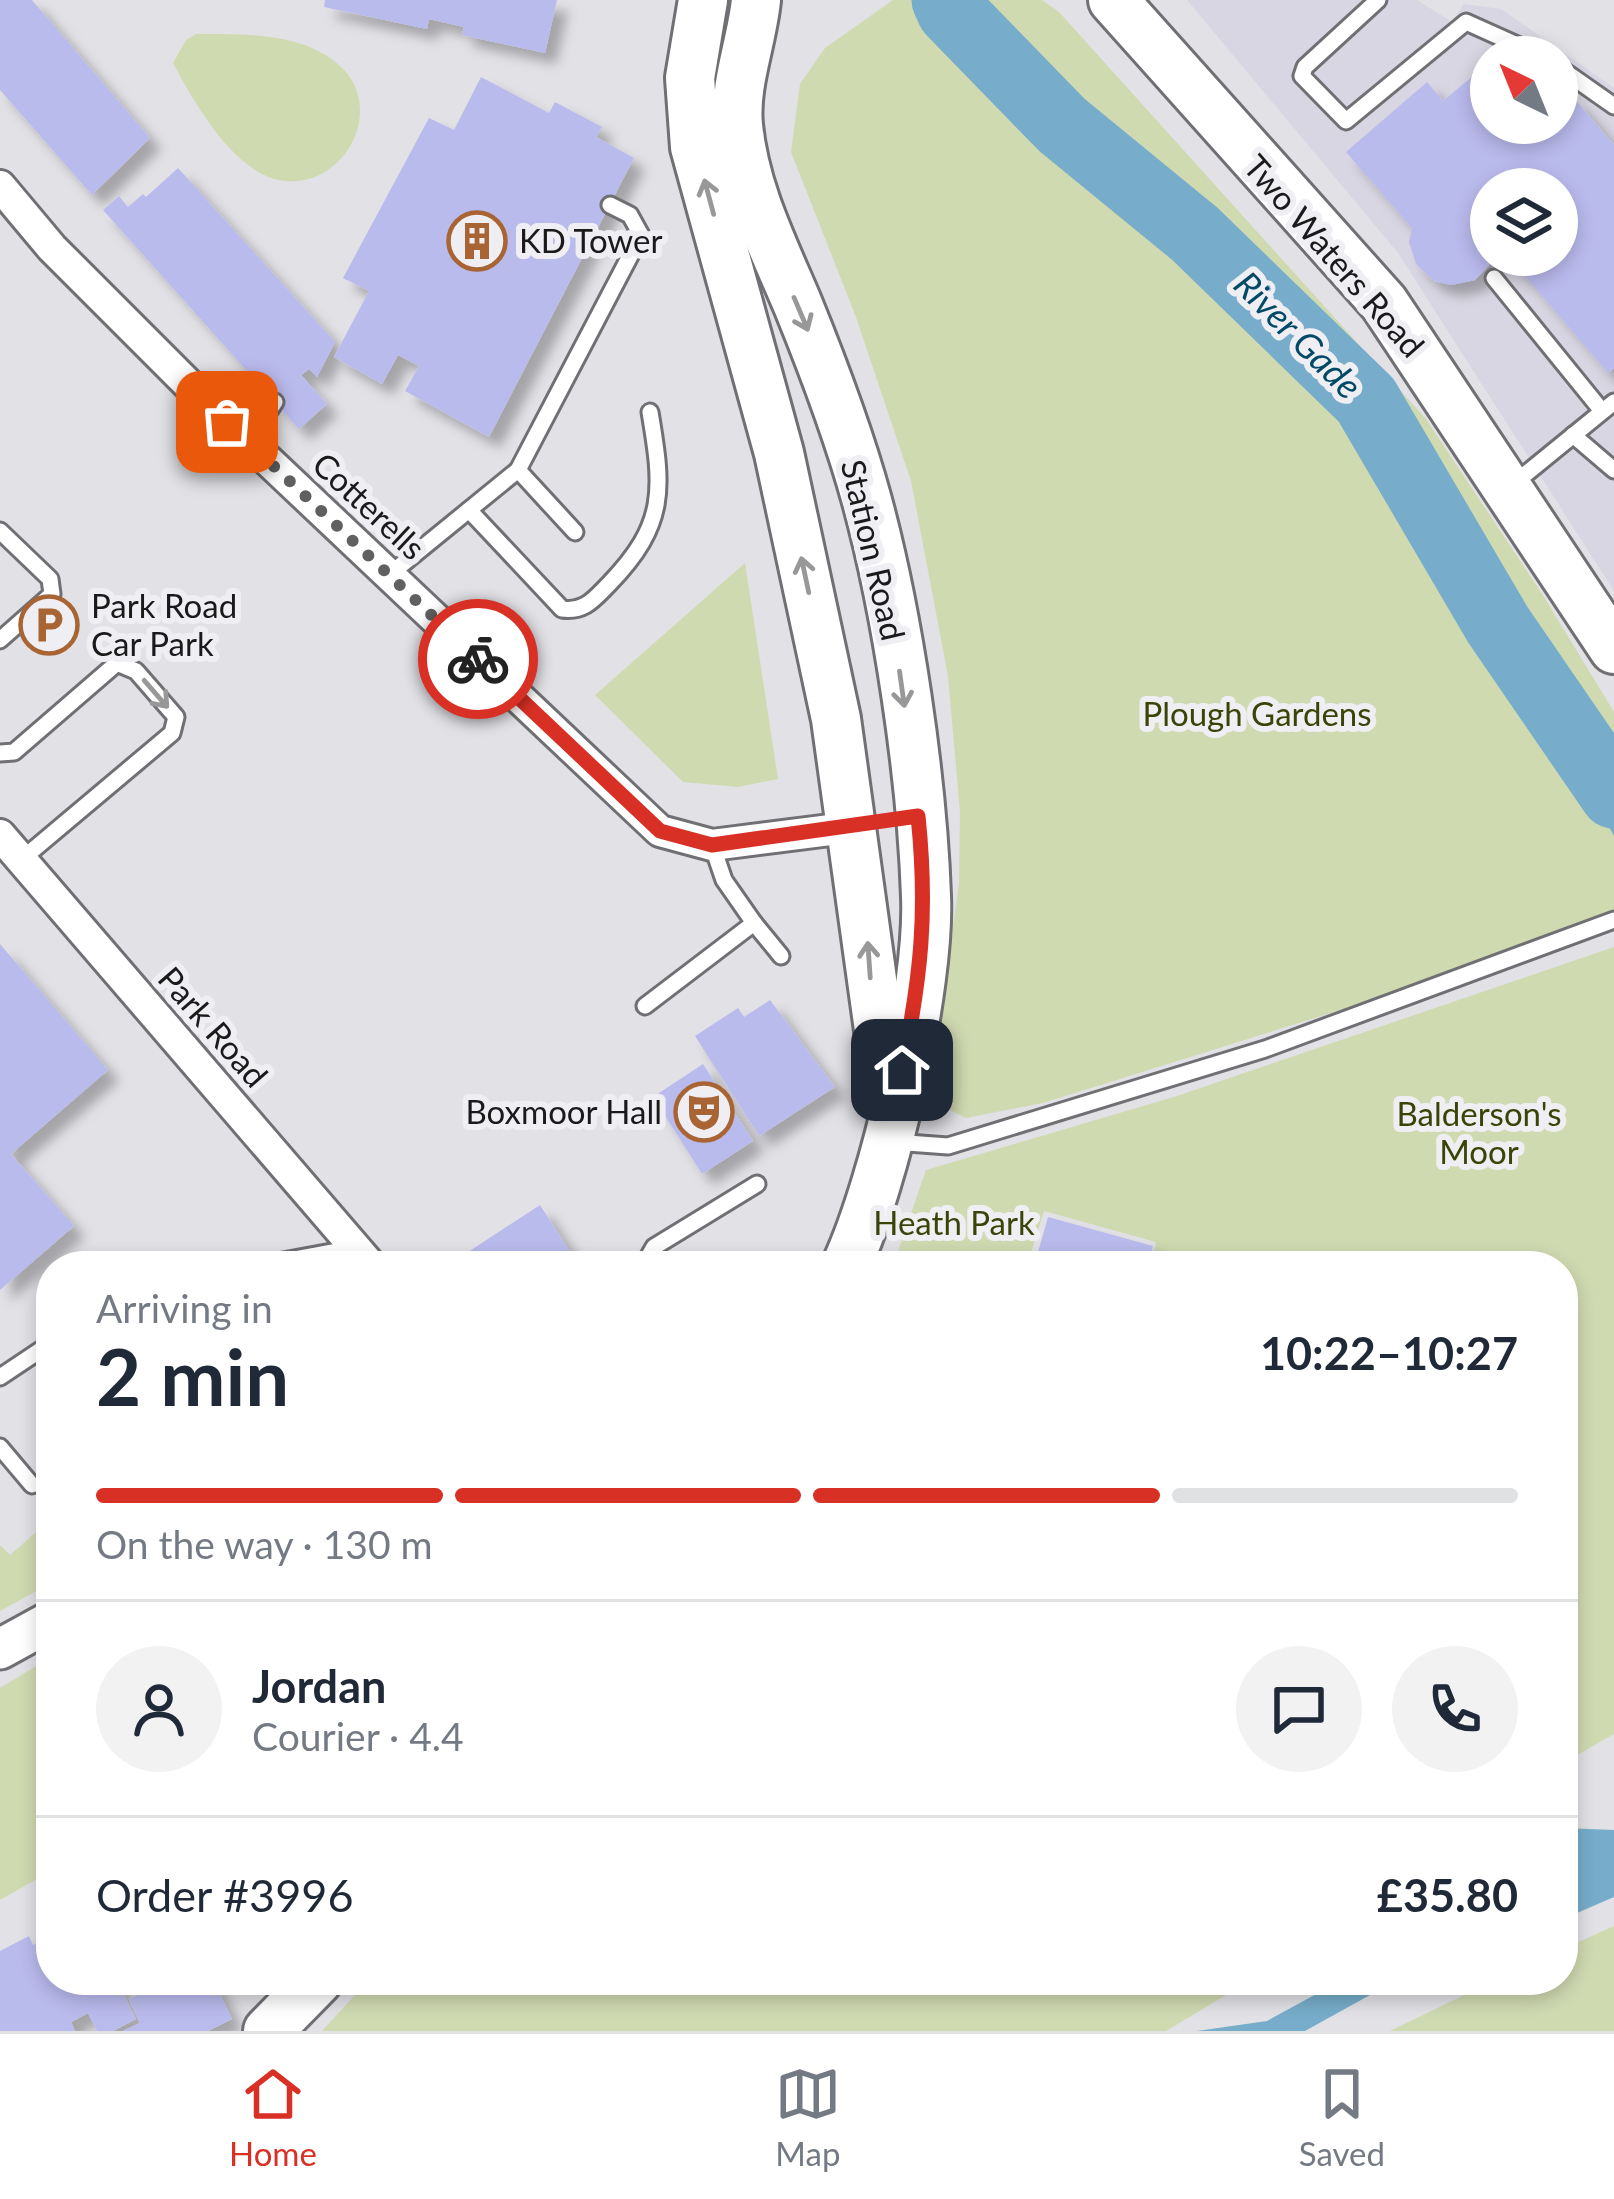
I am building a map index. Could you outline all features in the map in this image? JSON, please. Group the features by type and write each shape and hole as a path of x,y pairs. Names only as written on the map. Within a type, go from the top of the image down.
{"main road":[{"name":"Station Road","path":"703,0 690,78 695,147 778,452 854,827 889,1129"},
{"name":"Station Road","path":"756,0 738,121 748,185 822,364 868,502 892,619 927,898 921,977 889,1129 851,1251"},
{"name":"Two Waters Road","path":"1112,0 1384,303 1614,649"},
{"path":"854,827 918,816"},
{"path":"268,2031 303,1995"}],"street":[{"name":"Cotterells","path":"0,186 52,248 249,442 660,831 712,845 854,827"},
{"name":"Park Road","path":"0,835 358,1251"},
{"path":"0,1648 36,1629"}],"lane":[{"path":"1378,0 1302,76 1346,121 1466,22 1497,36"},
{"path":"1578,81 1614,106"},
{"path":"389,575 518,470 641,235 630,215 610,205"},
{"path":"1494,278 1608,407 1509,488"},
{"path":"249,442 275,401"},
{"path":"469,510 562,609 588,605 634,558 654,526 661,480 650,412"},
{"path":"1574,435 1614,470"},
{"path":"518,470 575,532"},
{"path":"0,531 50,579 52,594 0,640"},
{"path":"0,753 14,752 118,663 136,671 176,717 172,733 22,860"},
{"path":"712,845 724,880 781,956"},
{"path":"889,1129 948,1146 1264,1049 1614,920"},
{"path":"645,1006 754,923"},
{"path":"652,1251 757,1184"},
{"path":"0,1376 36,1357"},
{"path":"0,1447 32,1485"}],"shaded area":[{"path":"1187,0 1417,0 1452,22 1464,4 1501,9 1540,36 1470,36 1470,144 1578,144 1578,63 1614,88 1614,591 1398,253"}],"green space":[{"name":"Plough Gardens","path":"893,0 1042,0 1059,12 1426,419 1614,712 1614,910 1350,1007 1043,1103 966,1118 948,1109 937,1091 934,1059 959,884 960,812 948,676 911,481 856,317 791,152 800,84 825,48"},
{"path":"196,34 290,41 339,65 353,82 359,102 359,122 342,158 307,179 285,181 249,166 218,135 173,63 186,40"},
{"path":"745,563 778,779 738,787 683,782 595,695"},
{"name":"Balderson's Moor","path":"1614,947 1614,1734 1578,1754 1578,1251 1154,1251 1156,1242 1044,1211 1032,1251 898,1251 926,1170 1177,1096"},
{"path":"36,1532 36,1591 0,1611 0,1545 10,1555"},
{"path":"36,1666 36,1880 0,1900 0,1688"},
{"path":"1614,1926 1614,2031 1390,2031 1464,1995 1578,1995 1578,1942"},
{"path":"355,1995 1226,1995 1166,2031 322,2031"}],"water":[{"path":"1498,625 1614,758 1614,836"},
{"path":"1578,1829 1614,1830 1614,1897 1578,1913"},
{"path":"1315,1995 1370,1995 1305,2031 1197,2031 1267,2021"}],"building":[{"path":"0,0 32,0 150,138 92,195 0,90"},
{"path":"325,0 557,0 545,53 462,35 464,27 429,19 427,29 324,7"},
{"name":"KD Tower","path":"481,77 549,113 555,102 602,127 596,137 634,158 489,437 405,391 419,366 398,355 382,384 334,357 369,291 343,278 429,118 454,130"},
{"path":"1470,78 1470,144 1578,144 1578,103 1614,145 1614,368 1608,373 1525,276 1578,276 1578,168 1470,168 1470,276 1479,276 1451,285 1434,281 1416,264 1409,242 1412,228 1346,152 1427,82 1443,101"},
{"path":"178,168 335,342 317,377 309,369 301,375 327,404 299,429 103,210 119,196 128,207 143,194 146,197"},
{"path":"0,944 108,1070 11,1154 74,1226 45,1251 36,1251 36,1259 0,1290"},
{"path":"770,1000 835,1087 759,1136 695,1036 738,1008 744,1017"},
{"path":"703,1064 753,1141 702,1174 653,1097"},
{"path":"540,1205 569,1251 470,1251"},
{"path":"1048,1217 1153,1246 1152,1251 1038,1251"},
{"path":"29,1936 36,1944 36,1995 124,1995 136,2019 113,2031 97,2031 88,2013 71,2022 75,2031 0,2031 0,1951"},
{"path":"137,1995 220,1995 232,2019 208,2031 123,2031 140,2023 129,1999"}],"waterway":[{"name":"River Gade","path":"946,0 951,11 1062,125 1195,234 1366,400 1498,625 1614,794"}],"way so far":[{"path":"227,422 478,659"}],"place":[{"name":"KD Tower","path":"477,241"},
{"name":"Park Road Car Park","path":"49,625"},
{"name":"Boxmoor Hall","path":"704,1112"}],"route":[{"path":"478,659 660,831 712,845 788,838 918,816 927,898 921,977 902,1070"}],"park label":[{"name":"Heath Park","path":"954,1223"}]}
